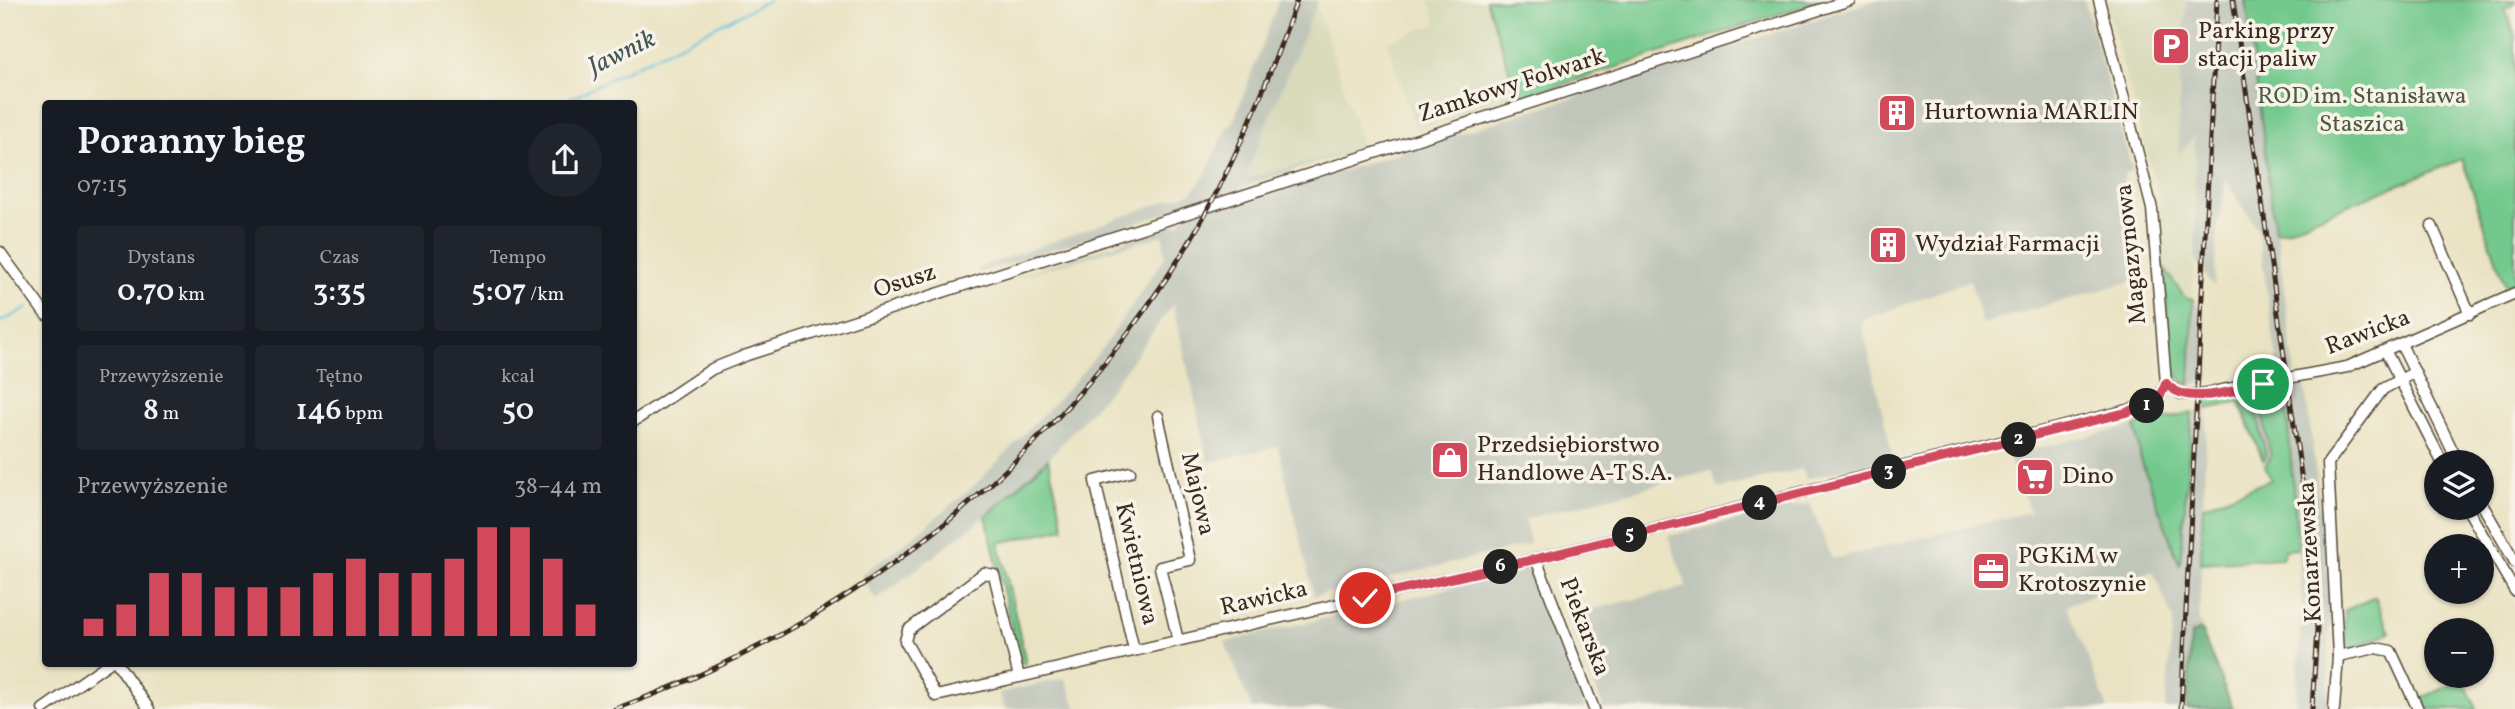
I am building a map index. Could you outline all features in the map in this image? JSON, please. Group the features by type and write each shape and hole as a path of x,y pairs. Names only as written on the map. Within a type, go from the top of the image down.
{"street":[{"name":"Zamkowy Folwark","path":"1188,213 1850,0"},
{"name":"Magazynowa","path":"2099,0 2152,209 2166,383"},
{"name":"Osusz","path":"637,419 728,361 1188,213"},
{"path":"2432,226 2470,314"},
{"path":"0,252 41,311"},
{"name":"Rawicka","path":"1019,677 994,575 984,573 908,630 905,641 936,696 1536,559 2128,412 2159,399 2166,383 2180,394 2196,395 2326,372 2386,352 2515,293"},
{"path":"2401,345 2452,450"},
{"path":"2386,352 2436,450"},
{"name":"Konarzewska","path":"2334,709 2338,656 2328,463 2382,390 2415,372"},
{"name":"Majowa","path":"1158,416 1190,560 1160,567 1178,640"},
{"name":"Kwietniowa","path":"1130,472 1095,481 1134,650"},
{"path":"2474,520 2515,591"},
{"path":"2491,520 2515,562"},
{"name":"Piekarska","path":"1536,559 1594,709"},
{"path":"2338,656 2376,648 2391,651 2418,709"},
{"path":"43,709 103,667"},
{"path":"120,667 149,709"}],"shaded area":[{"path":"1279,0 1318,0 1247,173 1249,178 1363,148 1239,188 1230,207 1876,0 2084,0 2132,170 2124,173 2128,235 2139,237 2143,278 1982,324 1970,280 1861,321 1893,458 1806,479 1802,469 1718,489 1711,471 1525,519 1530,544 1314,596 1278,446 1209,462 1173,304 1113,386 1048,459 986,516 876,600 861,575 918,533 977,483 1074,382 1104,346 1165,257 1163,235 980,288 1180,223 1190,205 976,274 978,268 1192,192 1204,177 1227,127 1232,125"},
{"path":"1429,0 1486,0 1519,99 1416,131 1387,41 1437,24"},
{"path":"2105,0 2187,0 2180,69 2178,154 2195,134 2193,299 2185,298 2163,267 2158,192"},
{"path":"2187,0 2246,0 2295,372 2279,374 2258,230 2226,180 2218,226 2214,287 2195,261 2195,135 2178,155 2180,69"},
{"path":"1316,4 1363,148 1249,179 1247,173"},
{"path":"2193,299 2204,313 2209,379 2190,386"},
{"path":"2305,386 2331,599 2327,709 2295,709 2302,610 2298,550 2240,401"},
{"path":"2207,409 2199,621 2233,709 2165,709 2173,620 2153,571 2067,605 2108,709 1604,709 1567,615 1687,587 1668,536 1810,503 1832,559 2030,512 2008,455"},
{"path":"1530,569 1585,709 1252,709 1225,642"},
{"path":"1065,678 1077,709 1005,709 999,693"}],"green space":[{"path":"1486,0 1822,0 1519,99"},
{"name":"ROD im. Stanisława Staszica","path":"2246,0 2515,0 2515,4 2504,9 2515,34 2515,282 2505,286 2462,159 2286,230 2275,231"},
{"path":"2163,267 2185,298 2193,299 2190,386 2175,375 2173,370"},
{"path":"2285,387 2298,549 2285,550 2282,558 2201,563 2203,506 2271,480 2265,466 2271,457 2258,391"},
{"path":"2252,391 2266,455 2263,460 2240,402 2207,409 2206,400"},
{"path":"2192,413 2180,566 2141,460 2135,426"},
{"path":"1048,459 1064,528 999,543 1026,663 1020,664 986,516"},
{"path":"2375,597 2390,632 2350,650 2344,646 2345,610"},
{"path":"2201,630 2233,709 2187,709 2191,634"},
{"path":"2444,688 2467,688 2477,709 2424,709 2419,699"}],"waterway":[{"name":"Jawnik","path":"570,100 769,0"},
{"name":"Jawnik","path":"0,322 28,308"}],"railway":[{"path":"615,709 703,674 786,631 866,582 941,527 1011,465 1075,398 1134,325 1187,246 1248,126 1297,0"},
{"path":"2181,709 2217,0"},
{"path":"2233,0 2310,537 2317,629 2312,709"}],"place":[{"name":"Parking przy stacji paliw","path":"2171,46"},
{"name":"Hurtownia MARLIN","path":"1897,113"},
{"name":"Wydział Farmacji","path":"1888,245"},
{"name":"Przedsiębiorstwo Handlowe A-T S.A.","path":"1450,460"},
{"name":"Dino","path":"2035,477"},
{"name":"PGKiM w Krotoszynie","path":"1991,571"}],"route":[{"path":"1365,598 1893,472 2128,412 2159,399 2166,383 2180,394 2196,395 2263,384"}]}
